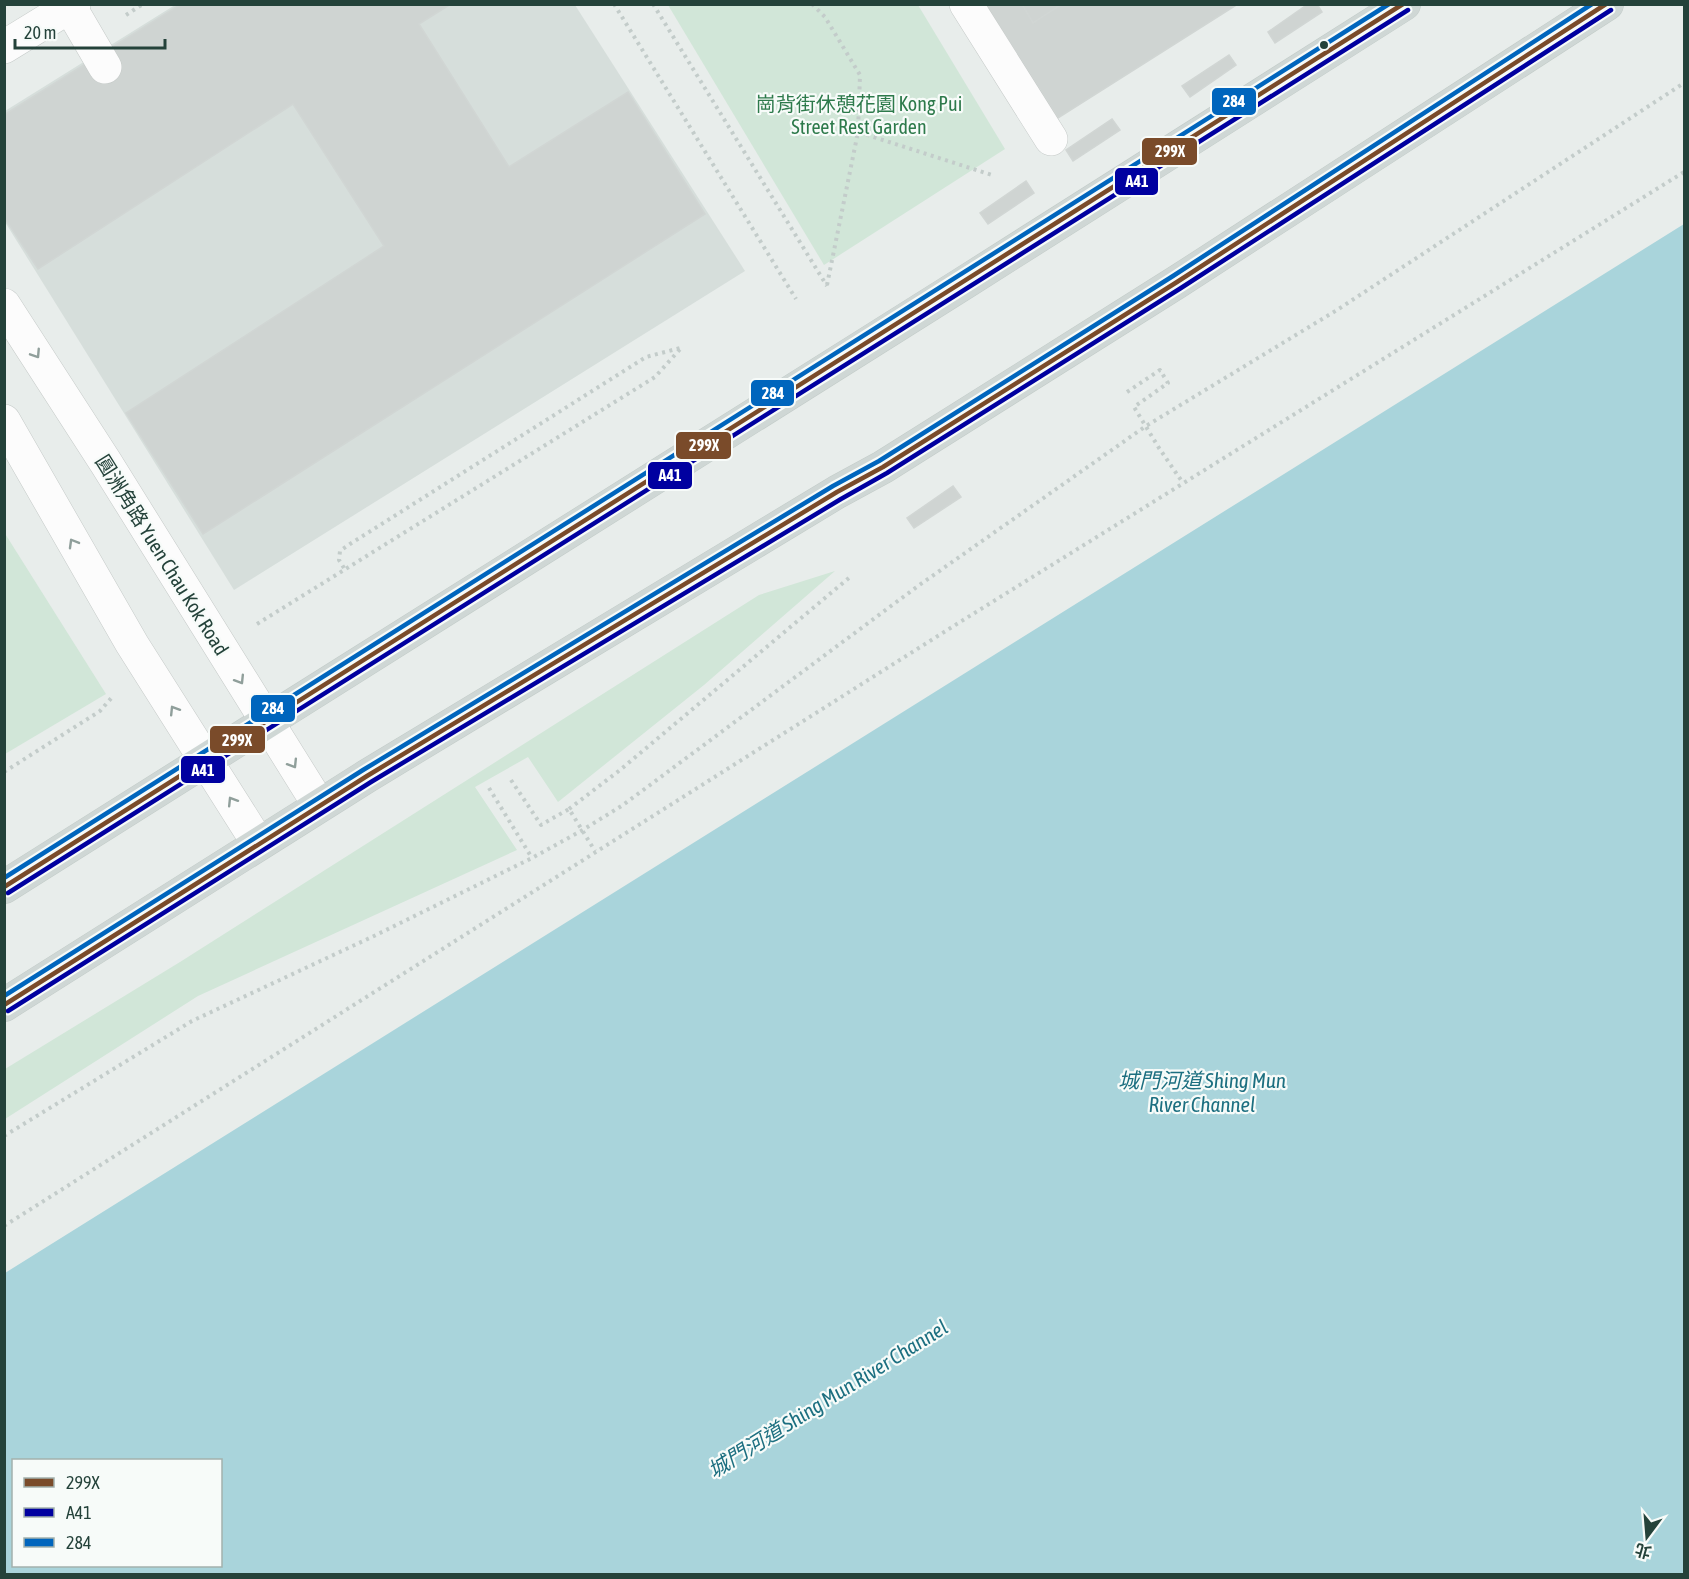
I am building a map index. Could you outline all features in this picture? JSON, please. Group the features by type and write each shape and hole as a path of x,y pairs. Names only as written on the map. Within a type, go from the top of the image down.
{"main road":[{"path":"4,887 827,371 1404,4"},
{"path":"4,1005 319,805 837,492 883,467 1177,282 1607,4"}],"street":[{"path":"966,4 1051,139"},
{"path":"4,47 72,6 105,67"},
{"name":"圓洲角路 Yuen Chau Kok Road","path":"4,305 319,805"},
{"path":"4,421 132,644 258,843"}],"path":[{"path":"614,4 796,299"},
{"path":"653,4 827,286 858,132 860,75 825,17 812,4"},
{"path":"4,1136 192,1021 374,936 532,858 623,805 918,586 1146,426 1337,310 1684,83"},
{"path":"858,132 995,176"},
{"path":"4,1226 595,851 1684,172"},
{"path":"252,627 655,377 682,347 646,357 350,544 340,551 339,560 344,568"},
{"path":"1127,392 1160,370 1168,383 1134,406 1159,448 1184,483"},
{"path":"511,780 541,825 569,809 620,770 850,578"},
{"path":"4,772 100,711 119,690"},
{"path":"489,788 532,858"},
{"path":"569,809 595,851"}],"shaded area":[{"path":"175,5 575,5 745,271 234,590 5,222 5,111"}],"green space":[{"name":"崗背街休憩花園 Kong Pui Street Rest Garden","path":"668,5 918,5 1005,149 824,265"},
{"path":"4,532 106,694 5,754 4,754"},
{"path":"835,571 704,685 558,802 528,757 475,787 517,850 198,996 5,1119 5,1069 180,962 759,595"}],"water":[{"name":"城門河道 Shing Mun River Channel","path":"1684,224 1684,1574 5,1574 5,1273"}],"building":[{"path":"181,4 451,4 419,24 509,167 628,92 705,214 203,534 126,413 384,246 293,104 38,269 4,217 4,115"},
{"path":"983,4 1006,4 990,15"},
{"path":"985,4 1238,4 1058,118"},
{"path":"1022,4 1062,4 1033,23"},
{"path":"1308,4 1317,4 1322,12 1275,43 1268,32"},
{"path":"1229,55 1236,65 1190,97 1182,86"},
{"path":"1112,119 1120,130 1073,161 1066,150"},
{"path":"1026,181 1034,193 988,224 980,213"},
{"path":"953,486 961,497 914,528 907,518"}],"transit line":[{"name":"284","path":"4,878 1389,4"},
{"name":"299X","path":"4,887 1403,4"},
{"name":"284","path":"4,996 363,770 833,486 879,461 1173,276 1592,4"},
{"name":"299X","path":"4,1005 367,776 837,492 883,467 1177,282 1606,4"},
{"name":"A41","path":"8,893 1408,10"},
{"name":"A41","path":"8,1011 371,782 887,473 1181,288 1611,10"}]}
